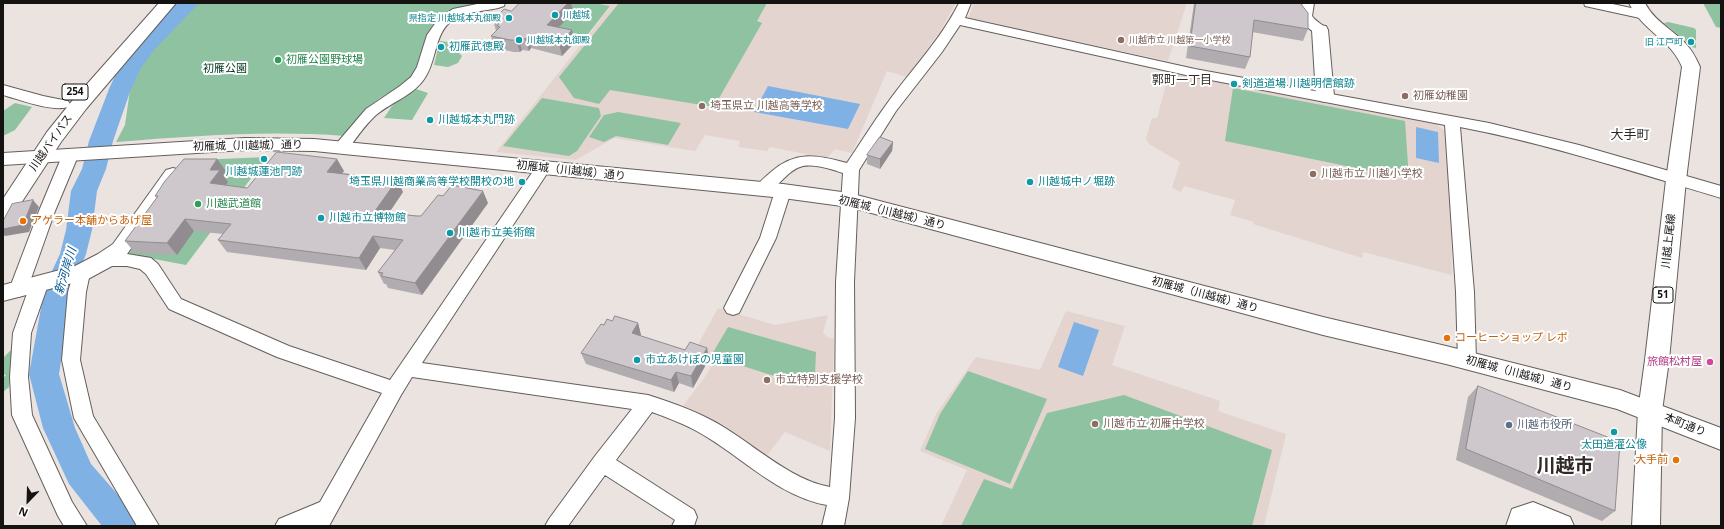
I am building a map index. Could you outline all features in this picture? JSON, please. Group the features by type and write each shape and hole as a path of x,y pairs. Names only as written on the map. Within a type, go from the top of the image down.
{"main road":[{"name":"川越バイパス","path":"3,215 32,158 63,104 155,3"},
{"name":"川越バイパス","path":"3,188 32,158 168,3"},
{"name":"川越上尾線","path":"1639,8 1682,50 1689,60 1691,67 1676,180 1657,360 1650,411 1646,526"}],"street":[{"path":"342,147 366,116 418,79 427,61 435,30 443,21 452,15 465,10 499,3"},
{"path":"833,526 839,498 846,368 844,282 851,170 891,108 957,20 965,3"},
{"path":"1308,3 1305,16 1310,23 1320,30 1325,96"},
{"path":"1590,3 1639,8"},
{"path":"957,20 1195,73 1452,120 1556,144 1721,192"},
{"path":"3,90 42,101 63,104"},
{"path":"1452,120 1465,292 1467,361"},
{"name":"初雁城（川越城）通り","path":"3,159 76,156 194,147 278,144 342,147 783,191 849,200 1323,326 1620,400 1650,411"},
{"path":"10,291 39,285 81,273 105,260 120,249 194,147"},
{"path":"10,291 46,211 76,156"},
{"path":"762,190 778,173 795,163 804,160 816,160 851,170"},
{"path":"286,526 322,517 394,389 464,283 543,168"},
{"path":"733,308 768,238 783,191"},
{"path":"105,260 127,260 145,263 155,273 166,293 175,304 283,352 394,389"},
{"path":"81,273 77,292 71,360 84,418 148,526"},
{"path":"39,285 22,333 19,376 22,415 65,509 76,526"},
{"path":"408,369 648,403 675,412 707,428 753,456 784,478 815,494 839,498"},
{"path":"556,526 602,462 648,403"},
{"name":"本町通り","path":"1650,411 1721,439"},
{"path":"602,462 663,500 687,517 683,526"},
{"path":"1520,526 1521,517 1533,514 1561,526"}],"shaded area":[{"name":"埼玉県立 川越高等学校","path":"596,3 956,3 941,30 907,77 887,71 852,153 835,149 827,158 770,147 767,151 738,147 740,141 705,135 695,151 614,138 576,160 496,152 611,6"},
{"name":"川越市立 川越第一小学校","path":"974,3 1187,3 1168,61 968,19"},
{"name":"川越市立 川越小学校","path":"1169,73 1433,121 1449,135 1452,275 1363,252 1362,258 1253,224 1254,222 1230,215 1235,200 1184,186 1181,192 1172,188 1180,162 1149,144 1146,139 1152,118 1157,118"},
{"name":"市立特別支援学校","path":"718,308 775,325 828,315 823,332 827,337 834,339 830,451 785,432 765,458 679,411 705,377 714,361 694,352"},
{"name":"川越市立 初雁中学校","path":"1066,311 1125,326 1112,365 1220,401 1218,411 1286,434 1264,526 941,526 967,470 920,451 936,414 976,357 1040,370"}],"green space":[{"name":"初雁公園野球場","path":"198,3 490,3 471,5 458,10 433,25 428,35 420,62 415,73 408,82 380,98 364,110 345,136 316,134 259,134 116,142 125,125 130,90 142,58 159,38"},
{"path":"525,3 594,3 610,6 581,43 551,36 560,26 548,23 556,15 573,19 578,14"},
{"path":"619,3 767,3 757,21 762,23 714,107 610,90 599,104 574,98 559,77"},
{"path":"1703,3 1721,3 1721,28 1716,27"},
{"path":"1668,22 1694,28 1696,30 1696,48 1692,47 1664,23"},
{"path":"440,41 456,43 457,51 462,56 458,63 448,67 434,65"},
{"path":"416,87 416,89 428,93 412,120 384,118 392,106"},
{"path":"1233,88 1405,121 1409,179 1225,141"},
{"path":"542,98 599,108 601,116 577,151 569,156 503,146"},
{"path":"15,103 32,107 15,130 3,136 3,111"},
{"path":"618,112 681,123 668,145 616,136 604,142 589,137 604,115"},
{"name":"川越武道館","path":"267,157 186,265 128,254 197,160"},
{"path":"728,327 816,352 815,375 809,387 711,356"},
{"path":"14,349 9,387 3,392 3,378 6,375 3,374 3,358"},
{"path":"968,371 1047,399 1010,484 925,449 940,414"},
{"path":"1124,395 1272,450 1252,526 961,526 984,479 1012,489 1047,413"}],"water":[{"path":"768,86 860,104 848,129 754,112"},
{"path":"1416,127 1438,132 1439,163 1416,158"},
{"path":"1074,322 1099,330 1083,376 1058,367"}],"building":[{"path":"520,3 568,3 547,25 572,30 559,44 528,36 525,39 518,38 516,40 510,40 491,36 500,27 497,26 500,22 493,20 504,9 511,11"},
{"path":"1196,3 1302,3 1301,4 1308,13 1308,29 1254,20 1250,57 1190,46"},
{"path":"880,137 893,142 880,159 867,155"},
{"path":"277,152 337,159 327,172 397,180 375,211 421,216 438,195 443,196 452,185 483,191 415,283 381,276 383,273 378,272 403,240 373,236 359,258 218,240 231,224 185,219 167,243 125,241 158,196 155,196 165,181 184,159 217,159 210,170 220,170 210,183 247,188"},
{"path":"33,200 23,225 3,229 3,221 12,204"},
{"name":"市立あけぼの児童園","path":"615,316 638,323 632,333 685,350 690,342 707,348 691,376 676,372 671,380 581,353 601,324 604,325 607,319 612,321"},
{"name":"川越市役所","path":"1478,386 1620,442 1615,511 1466,449"}],"waterway":[{"name":"新河岸川","path":"120,526 114,515 80,474 59,428 44,374 59,286 73,254 79,230 84,191 94,169 101,141 120,89 130,67 146,45 189,3"}],"place":[{"name":"川越城","path":"555,15"},
{"name":"県指定 川越城本丸御殿","path":"509,18"},
{"name":"川越城本丸御殿","path":"519,40"},
{"name":"川越市立 川越第一小学校","path":"1121,40"},
{"name":"旧 江戸町","path":"1691,42"},
{"name":"初雁武徳殿","path":"441,47"},
{"name":"初雁公園野球場","path":"278,60"},
{"name":"剣道道場 川越明信館跡","path":"1234,84"},
{"name":"初雁幼稚園","path":"1405,96"},
{"name":"埼玉県立 川越高等学校","path":"702,106"},
{"name":"川越城本丸門跡","path":"430,120"},
{"name":"川越城蓮池門跡","path":"264,159"},
{"name":"川越市立 川越小学校","path":"1313,174"},
{"name":"埼玉県川越商業高等学校開校の地","path":"522,182"},
{"name":"川越城中ノ堀跡","path":"1030,182"},
{"name":"川越武道館","path":"198,204"},
{"name":"川越市立博物館","path":"321,218"},
{"name":"アゲラー本舗からあげ屋","path":"23,221"},
{"name":"川越市立美術館","path":"450,233"},
{"name":"コーヒーショップ レポ","path":"1447,338"},
{"name":"市立あけぼの児童園","path":"637,360"},
{"name":"旅館松村屋","path":"1710,362"},
{"name":"市立特別支援学校","path":"767,380"},
{"name":"川越市立 初雁中学校","path":"1095,424"},
{"name":"川越市役所","path":"1509,425"},
{"name":"太田道灌公像","path":"1614,432"},
{"name":"大手前","path":"1676,460"}],"district":[{"name":"郭町一丁目","path":"1182,81"},
{"name":"大手町","path":"1630,135"},
{"name":"川越市","path":"1565,467"}],"park label":[{"name":"初雁公園","path":"225,69"}]}
